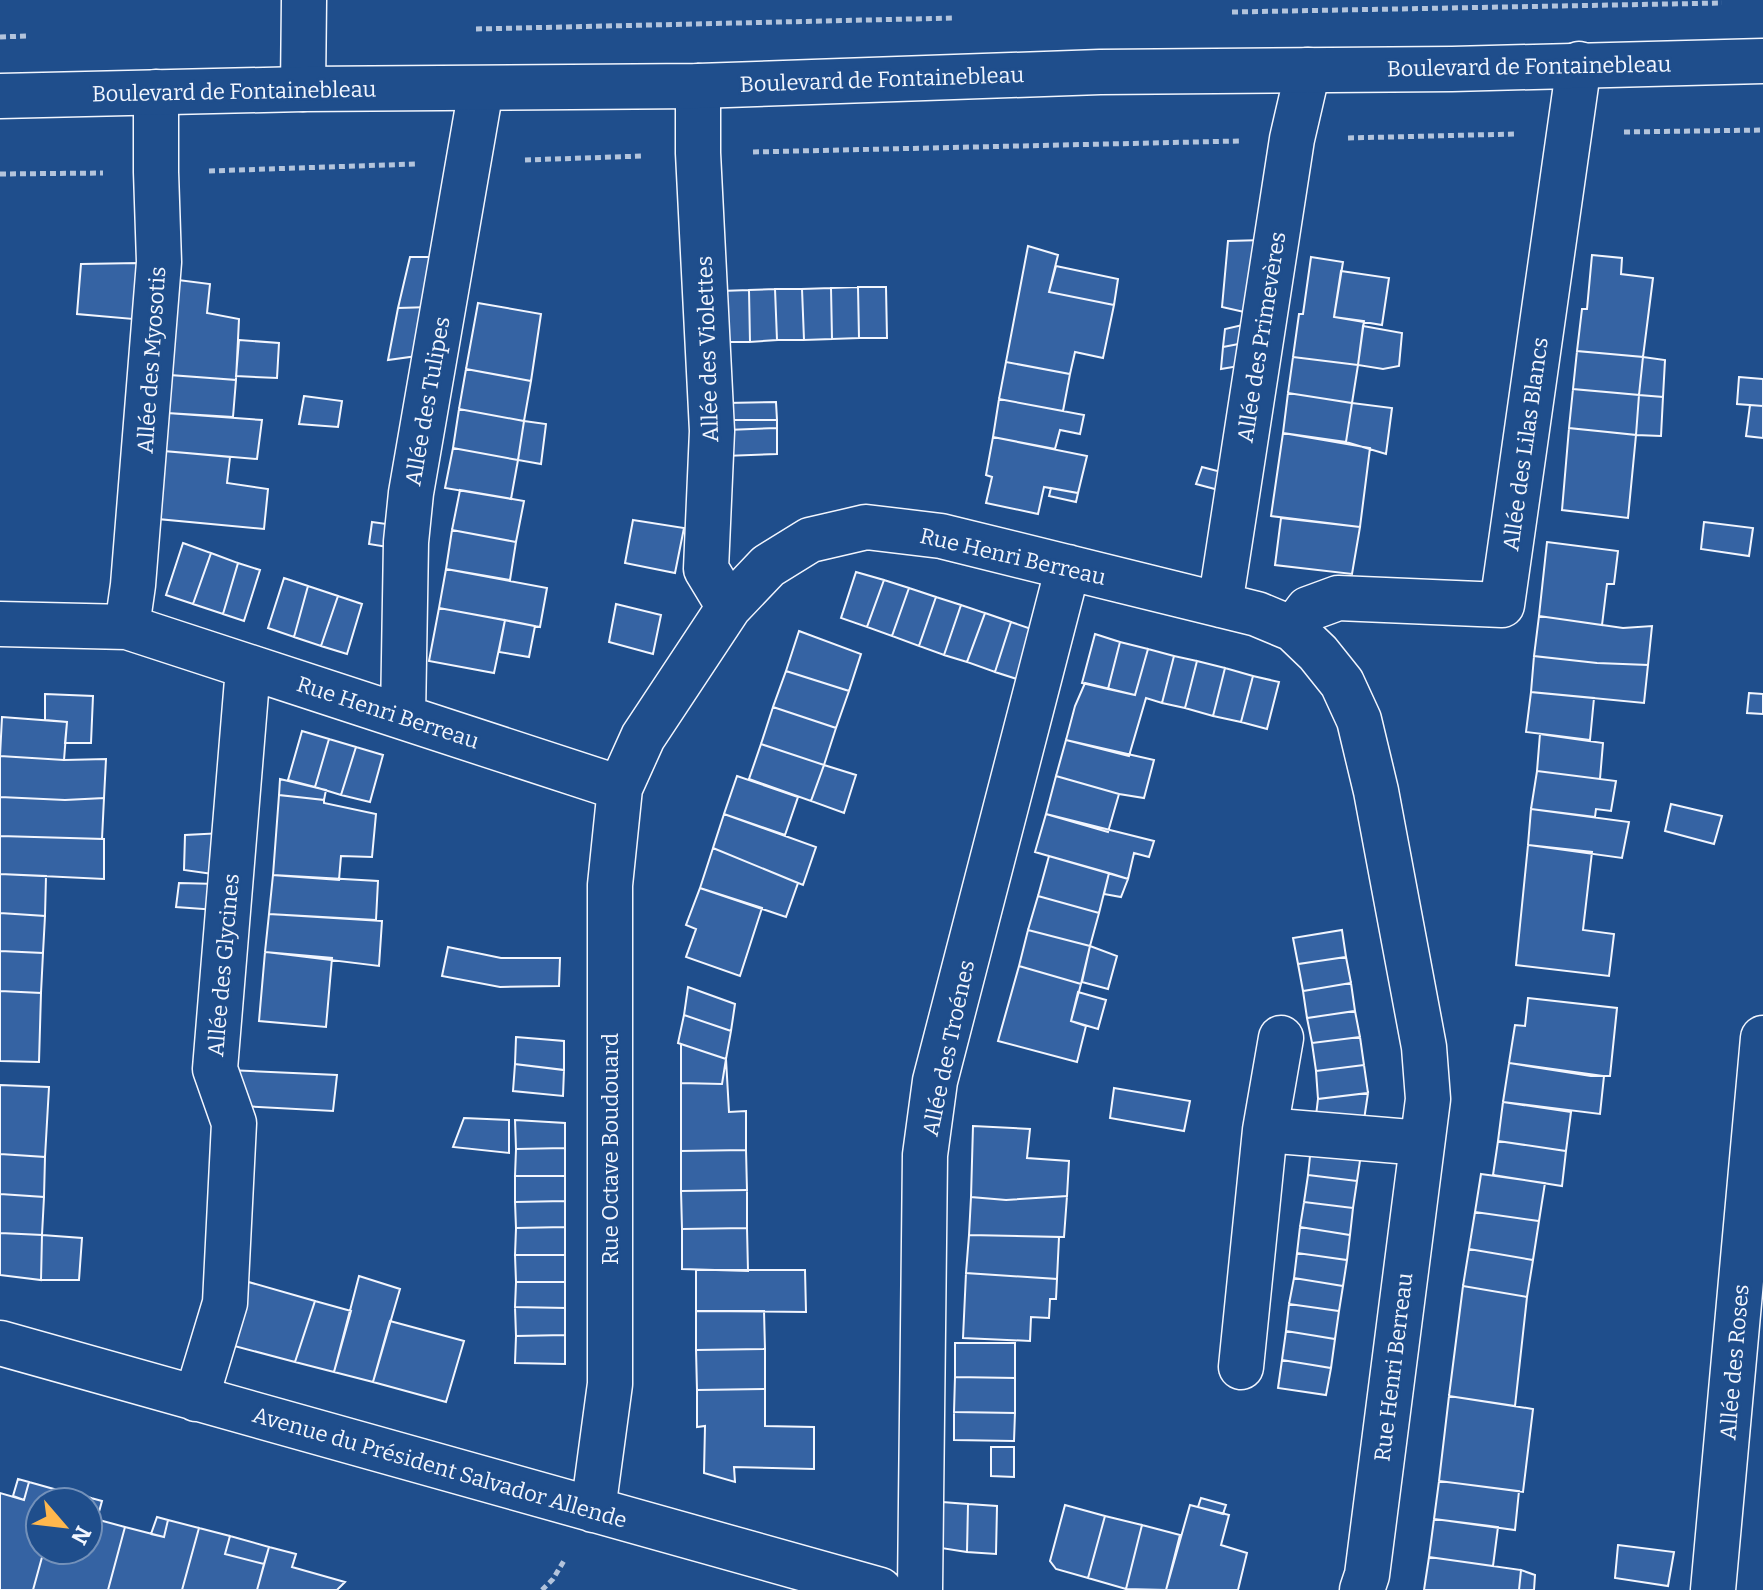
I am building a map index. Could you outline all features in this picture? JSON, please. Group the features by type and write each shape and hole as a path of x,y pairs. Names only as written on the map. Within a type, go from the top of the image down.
{"street":[{"path":"303,89 304,0"},
{"name":"Boulevard de Fontainebleau","path":"0,96 303,89 698,86 1100,72 1763,61"},
{"name":"Allée des Lilas Blancs","path":"1293,629 1308,609 1338,598 1502,605 1579,64"},
{"name":"Allée des Primevères","path":"1220,605 1292,139 1308,70"},
{"name":"Allée des Violettes","path":"698,86 698,153 712,431 706,569 729,607"},
{"name":"Allée des Tulipes","path":"403,716 406,542 411,493 481,89"},
{"name":"Allée des Myosotis","path":"127,627 159,262 156,92"},
{"name":"Rue Henri Berreau","path":"0,624 127,627 620,788 643,737 729,607 768,566 810,540 866,527 941,536 1257,614 1293,629 1342,683 1362,735 1379,806 1424,1047 1428,1099 1367,1575 1362,1590"},
{"name":"Allée des Troénes","path":"920,1590 928,1118 1068,567"},
{"name":"Allée des Glycines","path":"196,1399 225,1303 234,1123 215,1069 248,668"},
{"name":"Rue Octave Boudouard","path":"593,1510 610,1384 610,885 620,788"},
{"path":"1241,1367 1265,1130 1281,1038"},
{"name":"Allée des Roses","path":"1713,1590 1763,1038"},
{"path":"1265,1130 1422,1143"},
{"name":"Avenue du Président Salvador Allende","path":"0,1343 880,1590"}],"path":[{"path":"1227,12 1731,3"},
{"path":"462,29 956,18"},
{"path":"0,37 32,36"},
{"path":"0,174 156,172 698,153 1763,130"}],"building":[{"path":"1263,240 1253,314 1222,307 1228,241"},
{"path":"1028,246 1058,255 1049,292 1114,305 1103,358 1075,352 1070,374 1006,362"},
{"path":"1592,255 1622,258 1621,274 1653,278 1643,357 1577,351 1582,309 1587,309"},
{"path":"410,257 441,257 431,307 398,308"},
{"path":"1311,257 1343,262 1334,317 1364,321 1358,365 1293,357"},
{"path":"138,263 133,319 77,314 81,264"},
{"path":"1056,266 1118,279 1114,305 1049,292"},
{"path":"1341,271 1389,278 1382,325 1334,317"},
{"path":"178,280 210,284 207,313 239,319 236,380 170,375"},
{"path":"858,287 886,287 887,338 859,338"},
{"path":"858,287 859,338 832,339 831,288"},
{"path":"831,288 832,339 804,340 802,289"},
{"path":"775,289 802,289 804,340 777,340"},
{"path":"775,289 777,340 750,342 749,290"},
{"path":"749,290 750,342 723,342 721,291"},
{"path":"478,303 541,314 531,381 466,369"},
{"path":"431,307 424,355 388,360 398,308"},
{"path":"1251,323 1249,342 1223,347 1225,329"},
{"path":"1363,326 1402,333 1399,366 1383,369 1358,365"},
{"path":"239,340 279,343 277,378 236,376"},
{"path":"1249,342 1245,365 1221,369 1223,347"},
{"path":"1577,351 1643,357 1639,395 1573,389"},
{"path":"1293,357 1358,365 1352,403 1288,393"},
{"path":"1643,357 1665,360 1663,397 1639,395"},
{"path":"1006,362 1070,374 1063,411 999,399"},
{"path":"466,369 531,381 524,421 459,409"},
{"path":"170,375 236,380 233,417 167,413"},
{"path":"1739,377 1763,379 1763,406 1737,404"},
{"path":"1573,389 1639,395 1636,435 1569,428"},
{"path":"1288,393 1352,403 1346,442 1283,433"},
{"path":"1639,395 1663,397 1661,436 1636,435"},
{"path":"304,396 342,401 338,427 299,424"},
{"path":"999,399 1084,415 1080,434 1060,430 1055,449 993,437"},
{"path":"776,402 777,420 727,420 726,403"},
{"path":"1352,403 1392,408 1386,454 1346,442"},
{"path":"1750,405 1763,406 1763,438 1746,436"},
{"path":"459,409 524,421 518,460 453,448"},
{"path":"167,413 262,420 257,459 164,451"},
{"path":"727,420 777,420 777,428 727,430"},
{"path":"524,421 546,424 541,464 518,460"},
{"path":"777,428 777,454 725,456 727,430"},
{"path":"1569,428 1636,435 1628,518 1562,510"},
{"path":"1283,433 1370,448 1360,527 1271,516"},
{"path":"993,437 1087,456 1078,493 1044,487 1038,514 986,503 992,477 986,475"},
{"path":"453,448 518,460 511,499 445,488"},
{"path":"164,451 230,457 227,483 268,489 264,529 158,519"},
{"path":"1202,467 1229,474 1226,492 1196,484"},
{"path":"1051,488 1078,493 1076,502 1049,496"},
{"path":"460,490 524,501 516,542 452,530"},
{"path":"1281,518 1360,527 1352,574 1275,565"},
{"path":"633,520 684,528 675,573 625,563"},
{"path":"372,522 394,525 394,548 369,544"},
{"path":"1704,522 1753,528 1749,556 1701,549"},
{"path":"452,530 516,542 510,580 446,569"},
{"path":"1547,542 1618,551 1614,584 1607,584 1602,625 1539,616"},
{"path":"183,543 211,553 193,604 166,595"},
{"path":"211,553 238,563 223,614 193,604"},
{"path":"238,563 260,570 244,621 223,614"},
{"path":"446,569 547,588 540,627 439,608"},
{"path":"856,572 884,580 867,627 841,618"},
{"path":"284,578 308,586 294,637 268,628"},
{"path":"884,580 909,588 892,636 867,627"},
{"path":"308,586 338,596 321,646 294,637"},
{"path":"909,588 936,597 919,646 892,636"},
{"path":"338,596 362,604 347,654 321,646"},
{"path":"936,597 961,605 944,655 919,646"},
{"path":"616,604 661,615 653,654 609,642"},
{"path":"961,605 985,613 967,662 944,655"},
{"path":"439,608 505,620 494,673 429,661"},
{"path":"985,613 1011,622 995,672 967,662"},
{"path":"1539,616 1623,628 1652,626 1648,665 1534,656"},
{"path":"505,620 535,626 529,657 499,652"},
{"path":"1011,622 1037,631 1026,682 995,672"},
{"path":"799,631 861,654 849,691 786,671"},
{"path":"1095,634 1120,642 1108,689 1082,683"},
{"path":"1120,642 1148,649 1135,695 1108,689"},
{"path":"1148,649 1174,656 1162,703 1146,698 1129,756 1066,740 1085,683 1135,695"},
{"path":"1174,656 1197,661 1185,708 1162,703"},
{"path":"1534,656 1648,665 1644,703 1531,692"},
{"path":"1197,661 1225,668 1213,716 1185,708"},
{"path":"1225,668 1253,676 1241,722 1213,716"},
{"path":"786,671 849,691 836,728 773,707"},
{"path":"1253,676 1279,682 1267,729 1241,722"},
{"path":"1531,692 1594,698 1590,740 1526,732"},
{"path":"1749,693 1763,694 1763,714 1747,713"},
{"path":"45,694 93,696 91,743 65,743 67,722 45,720"},
{"path":"773,707 836,728 824,765 761,744"},
{"path":"2,717 67,722 64,760 0,756"},
{"path":"302,731 329,739 315,787 288,780"},
{"path":"1540,734 1603,743 1600,779 1537,771"},
{"path":"329,739 356,747 341,795 315,787"},
{"path":"1066,740 1154,760 1144,798 1056,776"},
{"path":"761,744 824,765 811,801 749,779"},
{"path":"356,747 383,755 370,802 341,795"},
{"path":"0,756 106,759 104,798 0,797"},
{"path":"824,765 856,775 844,813 811,801"},
{"path":"1537,771 1616,781 1611,811 1596,809 1595,817 1531,809"},
{"path":"737,776 798,797 785,835 724,814"},
{"path":"1056,776 1119,794 1108,832 1046,814"},
{"path":"280,779 326,790 324,800 279,795"},
{"path":"279,795 324,800 324,803 376,814 372,857 341,856 339,880 273,875"},
{"path":"0,797 104,798 102,839 0,836"},
{"path":"1671,804 1722,816 1714,844 1665,831"},
{"path":"1531,809 1629,822 1622,858 1528,845"},
{"path":"724,814 816,847 803,885 713,848"},
{"path":"1046,814 1154,841 1149,857 1134,853 1128,879 1035,852"},
{"path":"223,833 220,875 184,870 185,835"},
{"path":"0,836 104,839 104,879 0,874"},
{"path":"1528,845 1592,852 1583,930 1614,934 1609,976 1516,965"},
{"path":"713,848 798,883 786,917 700,888"},
{"path":"1049,856 1109,873 1099,913 1038,896"},
{"path":"1109,873 1128,879 1121,897 1104,894"},
{"path":"0,874 46,876 45,916 0,913"},
{"path":"273,875 378,881 376,920 269,914"},
{"path":"179,883 218,884 217,910 176,907"},
{"path":"700,888 762,908 740,976 686,957 696,929 686,925"},
{"path":"1038,896 1099,913 1090,946 1028,930"},
{"path":"0,913 45,916 43,953 0,951"},
{"path":"269,914 382,921 379,966 265,952"},
{"path":"1028,930 1090,946 1081,984 1019,966"},
{"path":"1342,930 1346,957 1298,964 1293,938"},
{"path":"1090,946 1117,956 1108,989 1082,982"},
{"path":"448,947 501,958 560,958 559,986 500,987 442,976"},
{"path":"0,951 43,953 41,993 0,991"},
{"path":"265,952 332,958 326,1027 259,1021"},
{"path":"1346,957 1351,983 1303,991 1298,964"},
{"path":"1019,966 1081,984 1071,1021 1086,1026 1077,1062 998,1041"},
{"path":"1351,983 1355,1011 1307,1018 1303,991"},
{"path":"688,987 735,1004 731,1031 684,1015"},
{"path":"0,991 41,993 39,1062 0,1061"},
{"path":"1078,992 1106,1000 1098,1029 1071,1021"},
{"path":"1528,998 1617,1008 1610,1076 1591,1076 1509,1063 1515,1025 1525,1026"},
{"path":"1355,1011 1360,1037 1312,1043 1307,1018"},
{"path":"684,1015 731,1031 726,1059 678,1043"},
{"path":"516,1037 564,1041 564,1070 515,1064"},
{"path":"1360,1037 1364,1065 1316,1071 1312,1043"},
{"path":"681,1044 726,1059 722,1084 681,1083"},
{"path":"726,1059 729,1112 746,1111 746,1150 681,1151 681,1083 722,1084"},
{"path":"1509,1063 1604,1076 1600,1114 1503,1102"},
{"path":"515,1064 564,1070 563,1096 513,1091"},
{"path":"1364,1065 1368,1093 1318,1099 1316,1071"},
{"path":"228,1070 337,1075 333,1111 242,1106"},
{"path":"0,1085 49,1087 45,1157 0,1154"},
{"path":"1114,1088 1190,1101 1184,1131 1110,1118"},
{"path":"1368,1093 1364,1120 1315,1124 1318,1099"},
{"path":"1503,1102 1571,1112 1566,1151 1498,1141"},
{"path":"464,1118 509,1120 509,1153 453,1147"},
{"path":"515,1120 565,1123 565,1148 516,1149"},
{"path":"973,1126 1030,1129 1027,1158 1069,1161 1067,1196 1006,1200 971,1197"},
{"path":"1498,1141 1566,1151 1562,1186 1493,1175"},
{"path":"1311,1147 1361,1154 1357,1181 1308,1175"},
{"path":"565,1148 565,1176 515,1176 516,1149"},
{"path":"746,1150 747,1190 681,1191 681,1151"},
{"path":"0,1154 45,1157 44,1197 0,1194"},
{"path":"1481,1174 1545,1183 1539,1221 1475,1212"},
{"path":"1308,1175 1357,1181 1353,1208 1304,1202"},
{"path":"515,1176 565,1176 565,1201 515,1202"},
{"path":"747,1190 747,1228 682,1229 681,1191"},
{"path":"0,1194 44,1197 42,1235 0,1233"},
{"path":"1067,1196 1064,1237 969,1235 971,1197 1006,1200"},
{"path":"565,1201 565,1227 516,1228 515,1202"},
{"path":"1304,1202 1353,1208 1350,1235 1300,1227"},
{"path":"1475,1212 1539,1221 1533,1260 1469,1249"},
{"path":"565,1227 565,1255 515,1255 516,1228"},
{"path":"1300,1227 1350,1235 1347,1260 1297,1253"},
{"path":"747,1228 748,1271 682,1269 682,1229"},
{"path":"0,1233 42,1235 41,1280 0,1275"},
{"path":"42,1235 82,1238 79,1280 41,1280"},
{"path":"969,1235 1059,1237 1057,1279 966,1273"},
{"path":"1469,1249 1533,1260 1527,1297 1463,1286"},
{"path":"1297,1253 1347,1260 1343,1286 1294,1278"},
{"path":"515,1255 565,1255 565,1282 516,1282"},
{"path":"696,1270 805,1270 806,1312 696,1311"},
{"path":"966,1273 1057,1279 1056,1299 1050,1299 1049,1318 1031,1317 1030,1341 963,1338"},
{"path":"359,1276 400,1289 373,1382 334,1372"},
{"path":"1294,1278 1343,1286 1339,1311 1289,1304"},
{"path":"238,1279 315,1301 295,1362 227,1344"},
{"path":"516,1282 565,1282 565,1308 515,1307"},
{"path":"1463,1286 1527,1297 1515,1406 1449,1396"},
{"path":"315,1301 351,1311 334,1372 295,1362"},
{"path":"1289,1304 1339,1311 1335,1339 1286,1331"},
{"path":"515,1307 565,1308 565,1335 516,1336"},
{"path":"696,1311 764,1311 765,1349 696,1350"},
{"path":"390,1321 464,1341 446,1402 373,1382"},
{"path":"1286,1331 1335,1339 1331,1368 1282,1360"},
{"path":"565,1335 565,1364 515,1363 516,1336"},
{"path":"955,1343 1015,1343 1015,1378 955,1377"},
{"path":"765,1349 765,1389 697,1390 696,1350"},
{"path":"1282,1360 1331,1368 1326,1395 1278,1388"},
{"path":"955,1377 1015,1378 1015,1413 954,1412"},
{"path":"765,1389 765,1426 814,1427 814,1469 734,1467 735,1482 704,1473 705,1426 697,1427 697,1390"},
{"path":"1449,1396 1533,1409 1523,1492 1439,1481"},
{"path":"954,1412 1015,1413 1014,1441 954,1440"},
{"path":"991,1447 1014,1447 1014,1477 991,1476"},
{"path":"18,1479 29,1482 28,1486 24,1486 24,1500 13,1496"},
{"path":"1439,1481 1519,1491 1515,1530 1434,1519"},
{"path":"0,1493 24,1500 24,1566 40,1566 33,1590 0,1590"},
{"path":"1201,1498 1226,1505 1223,1514 1198,1507"},
{"path":"942,1502 968,1504 967,1552 941,1548"},
{"path":"968,1504 997,1506 996,1554 967,1552"},
{"path":"1065,1505 1105,1516 1088,1578 1056,1569 1050,1561"},
{"path":"1190,1505 1229,1515 1221,1545 1247,1553 1238,1590 1166,1590"},
{"path":"1105,1516 1142,1525 1126,1589 1088,1578"},
{"path":"157,1517 168,1520 164,1537 151,1534"},
{"path":"1434,1519 1498,1527 1493,1566 1429,1557"},
{"path":"168,1520 199,1528 182,1590 108,1590 125,1527 164,1537"},
{"path":"104,1521 125,1527 108,1590 33,1590 40,1566 104,1566"},
{"path":"1142,1525 1180,1535 1166,1590 1126,1589"},
{"path":"199,1528 230,1536 225,1554 264,1564 257,1590 182,1590"},
{"path":"230,1536 269,1547 264,1564 225,1554"},
{"path":"1618,1545 1674,1552 1668,1586 1615,1578"},
{"path":"269,1547 296,1554 292,1567 345,1582 337,1590 257,1590"},
{"path":"1429,1557 1521,1570 1519,1590 1424,1590"},
{"path":"1521,1570 1535,1575 1534,1590 1519,1590"}]}
